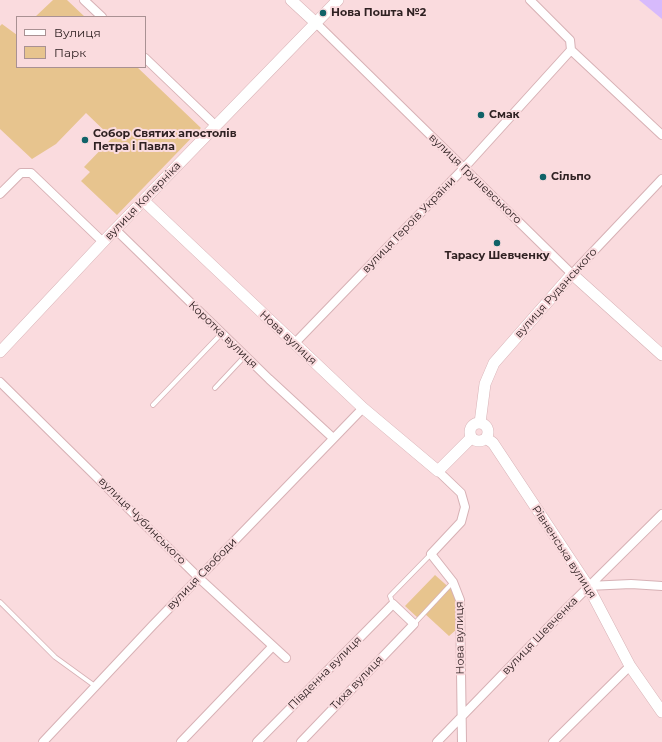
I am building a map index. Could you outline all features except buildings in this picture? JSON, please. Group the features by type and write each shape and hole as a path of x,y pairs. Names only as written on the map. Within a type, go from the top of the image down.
{"street":[{"path":"84,0 101,16"},
{"name":"вулиця Грушевського","path":"291,0 572,274 662,355"},
{"name":"вулиця Коперніка","path":"0,352 103,242 338,0"},
{"path":"530,0 570,40 571,50 662,135"},
{"name":"вулиця Героїв України","path":"294,344 464,168 571,50"},
{"path":"146,59 216,126"},
{"path":"0,194 21,173 31,173 103,242"},
{"name":"вулиця Руданського","path":"480,423 485,384 494,363 572,274 662,179"},
{"name":"Нова вулиця","path":"144,200 363,408 438,471 461,493 465,507 461,522 431,554 453,582 460,600 462,742"},
{"name":"Коротка вулиця","path":"116,230 221,334 333,438"},
{"name":"вулиця Чубинського","path":"0,382 199,578 272,647 286,658"},
{"name":"вулиця Свободи","path":"43,742 363,408"},
{"path":"480,423 487,428 486,438 478,442 471,438 469,434 470,428 474,424 480,423"},
{"path":"438,471 471,438"},
{"name":"Рівненська вулиця","path":"486,438 493,443 588,586 630,666 662,712"},
{"name":"вулиця Шевченка","path":"437,742 588,586 662,514"},
{"path":"588,586 631,584 662,586"},
{"path":"393,604 414,624"},
{"name":"Південна вулиця","path":"257,742 393,604"},
{"name":"Тиха вулиця","path":"301,742 414,624"},
{"path":"181,742 272,647"},
{"path":"553,742 615,679 630,666"}],"lane":[{"path":"152,405 221,334"},
{"path":"215,388 244,356"},
{"path":"393,604 390,596 431,554"},
{"path":"414,624 453,582"},
{"path":"0,602 55,657 95,686"}],"green space":[{"path":"53,0 67,0 84,16 36,16"},
{"path":"2,24 16,34 16,68 138,68 201,128 117,215 81,181 90,172 84,167 112,138 86,113 56,144 32,159 0,129 0,26"},
{"path":"435,575 453,591 457,602 457,629 449,636 424,613 418,618 405,606"}],"shaded area":[{"path":"639,0 662,0 662,19"}],"place":[{"name":"Нова Пошта №2","path":"323,13"},
{"name":"Смак","path":"481,115"},
{"name":"Собор Святих апостолів Петра і Павла","path":"85,140"},
{"name":"Сільпо","path":"543,177"},
{"name":"Тарасу Шевченку","path":"497,243"}]}
